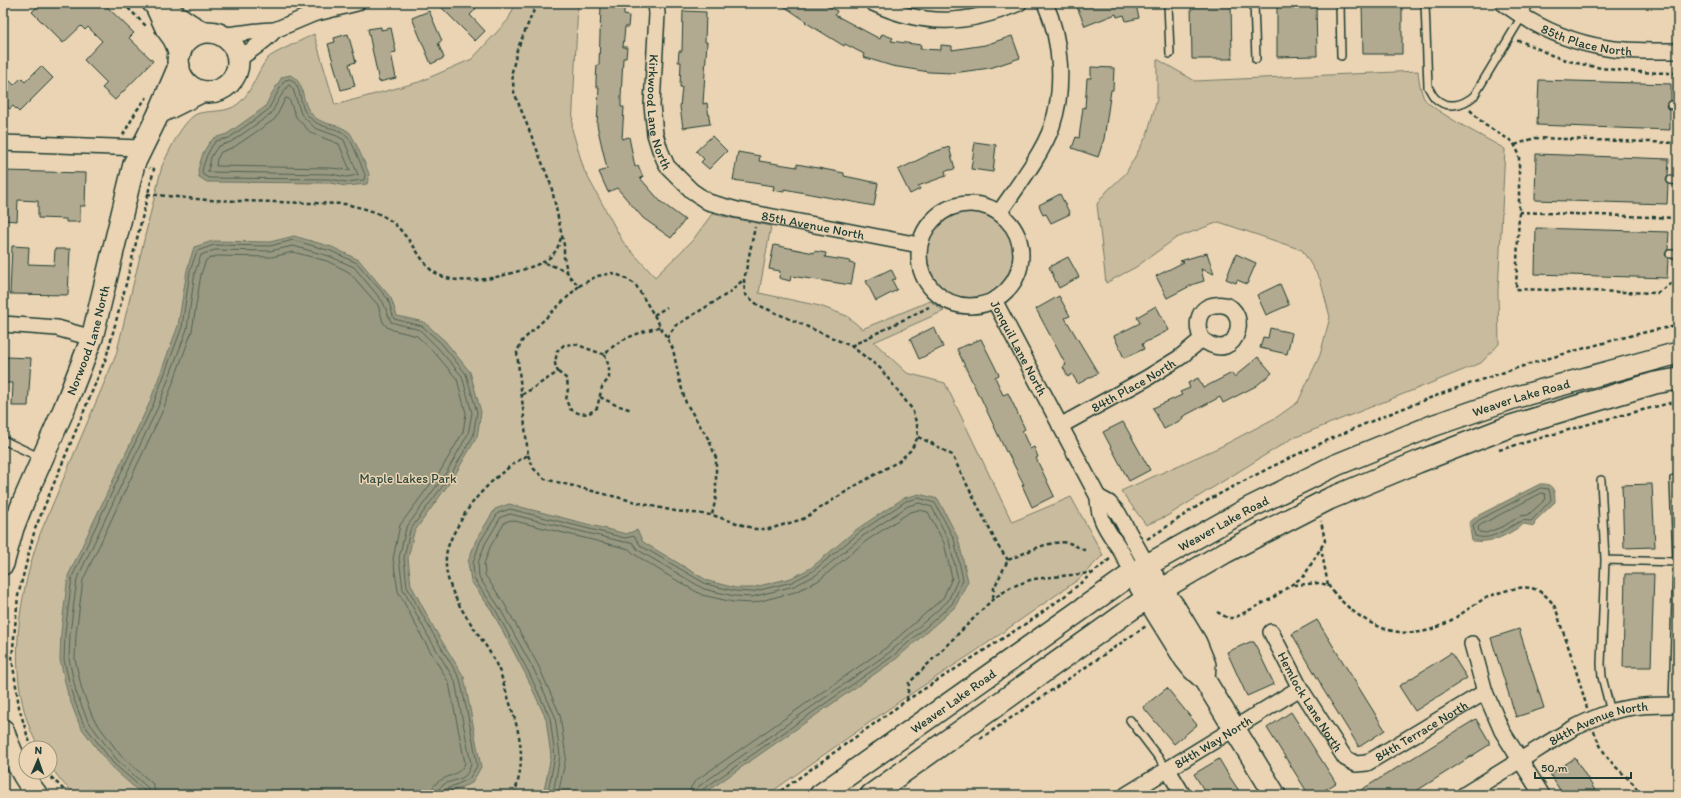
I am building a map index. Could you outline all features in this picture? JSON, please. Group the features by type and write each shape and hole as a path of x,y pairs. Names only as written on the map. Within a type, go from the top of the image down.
{"main road":[{"path":"154,5 202,32"},
{"path":"154,5 166,28 174,39 179,59 180,74 188,85 201,92"},
{"path":"159,113 201,92 216,92 229,85 237,74 239,59 234,45 224,35 213,31 202,32 190,37 181,47 179,59"},
{"name":"Norwood Lane North","path":"3,564 13,528 41,458 67,402 92,338 134,164 159,113 179,59"},
{"name":"Weaver Lake Road","path":"820,795 1140,569 1251,507 1336,465 1432,426 1513,398 1678,353"},
{"name":"Weaver Lake Road","path":"871,795 1154,594 1226,552 1330,499 1418,462 1511,426 1655,383 1678,379"},
{"name":"Jonquil Lane North","path":"1140,569 1193,669 1204,679 1275,795"},
{"path":"3,730 9,748 37,795"}],"street":[{"path":"224,35 245,34 258,30 275,30 314,14 357,3"},
{"name":"Kirkwood Lane North","path":"656,3 657,14 652,105 655,134 667,166 692,191 708,202"},
{"path":"873,3 888,10 912,17 938,22 963,20 1019,3"},
{"path":"994,300 983,305 971,306 958,305 947,301 927,284 921,272 918,259 919,245 925,229 936,216 951,207 967,204 984,205 999,212 1030,167 1052,126 1060,88 1059,64 1058,49 1045,3"},
{"name":"85th Place North","path":"1503,3 1522,17 1571,40 1607,48 1625,50 1678,51"},
{"path":"239,59 265,41 275,30"},
{"path":"3,143 141,148"},
{"name":"85th Avenue North","path":"708,202 757,214 919,245"},
{"name":"Jonquil Lane North","path":"999,212 1012,225 1020,240 1022,258 1018,275 1012,285 1008,290 994,300 1098,497 1109,503 1118,513 1140,569"},
{"path":"3,324 56,328 92,338"},
{"name":"84th Place North","path":"1060,426 1147,378 1179,358 1202,339"},
{"name":"Hemlock Lane North","path":"1272,632 1300,688 1345,758 1356,764"},
{"path":"1472,644 1485,692 1502,730 1542,795"},
{"name":"84th Way North","path":"1126,795 1300,688"},
{"name":"84th Terrace North","path":"1356,764 1366,764 1485,692"},
{"name":"84th Avenue North","path":"1464,795 1562,734 1590,720 1612,712 1645,706 1676,705"},
{"path":"1168,770 1184,795"}],"lane":[{"path":"1168,3 1170,54"},
{"path":"1254,3 1256,59"},
{"path":"1340,3 1341,56"},
{"path":"1425,3 1428,87 1435,98 1446,104 1456,105 1465,103 1476,92 1530,3"},
{"path":"1670,254 1678,254"},
{"path":"3,440 41,458"},
{"path":"1674,479 1677,562 1676,705"},
{"path":"1601,480 1605,560 1601,664 1602,677 1612,712"},
{"path":"1605,560 1677,562"},
{"path":"1130,720 1168,770"}],"path":[{"path":"123,3 151,31"},
{"path":"537,3 517,50 512,72 514,92 551,185 562,235 568,275 579,286"},
{"path":"1510,37 1552,55 1589,65 1635,72 1678,73"},
{"path":"125,132 137,110 150,94"},
{"path":"1465,103 1472,114 1485,125 1513,142 1519,154 1519,212 1516,289 1657,293 1678,279"},
{"path":"1515,145 1535,138 1678,143"},
{"path":"29,740 18,708 12,658 18,596 35,529 106,358 154,169"},
{"path":"147,194 207,200 339,204 360,208 383,216 399,227 430,268 450,279 460,280 496,278 545,263 557,248 562,235"},
{"path":"1519,212 1678,218"},
{"path":"712,515 716,498 716,458 709,440 686,403 678,379 673,349 661,326 635,284 624,277 613,273 597,276 579,286 522,341 517,352 528,455 534,469 545,479 675,511 712,515 755,529 770,529 803,519 855,486 899,461 911,450 918,437 917,425 912,408 880,368 851,346 758,305 745,294 744,280 757,214"},
{"path":"545,263 567,271"},
{"path":"667,338 675,326 729,293 744,280"},
{"path":"654,315 667,307"},
{"path":"851,346 929,307"},
{"path":"605,355 611,346 661,326"},
{"path":"1144,540 1194,508 1280,463 1360,426 1417,403 1482,379 1558,356 1640,334 1678,326"},
{"path":"575,344 605,355 610,367 609,378 602,387 597,408 588,414 578,413 570,409 566,400 568,389 567,379 558,372 555,364 557,351 564,345 575,344"},
{"path":"522,395 558,372"},
{"path":"600,396 616,405 632,410"},
{"path":"1496,451 1596,422 1678,401"},
{"path":"918,437 952,455 998,546 1008,560"},
{"path":"514,795 518,782 521,760 519,733 497,665 460,606 449,580 446,557 452,538 470,505 513,463 528,455"},
{"path":"1217,612 1228,618 1234,618 1271,599 1304,576 1326,541 1320,520 1328,517"},
{"path":"993,599 994,588 1008,560 1048,545 1058,543 1069,543 1087,551"},
{"path":"1321,548 1328,585 1338,599 1356,614 1381,628 1411,634 1436,628 1483,598 1511,589 1531,588 1542,593 1554,605 1572,656 1590,720 1600,745 1613,764 1636,787 1640,795"},
{"path":"775,795 906,700 1033,619 1066,595 1114,556"},
{"path":"906,700 909,683 993,599 1011,587 1033,579 1092,573"},
{"path":"1291,585 1306,582 1328,585"},
{"path":"979,740 1146,626"},
{"path":"54,780 69,795"}],"green space":[{"name":"Maple Lakes Park","path":"516,3 578,3 572,129 584,170 623,242 655,277 692,241 712,214 771,226 759,293 820,306 847,316 862,329 930,301 944,311 874,342 907,373 945,383 1012,522 1071,497 1103,555 1079,579 976,651 900,701 767,795 75,795 58,776 58,740 35,740 28,723 21,697 18,670 20,614 25,586 40,534 116,355 162,166 178,135 188,121 194,116 200,113 229,109 238,104 251,88 260,69 268,58 314,34 335,105 419,82 472,59 508,20"},
{"path":"1157,59 1195,81 1418,71 1424,98 1428,103 1448,117 1505,149 1498,292 1499,344 1481,363 1291,439 1167,516 1146,525 1121,491 1222,446 1277,417 1298,402 1320,355 1330,317 1320,279 1302,250 1219,222 1176,238 1136,267 1106,283 1097,204 1107,191 1126,173 1147,135 1157,99"},
{"path":"970,211 987,214 995,218 1007,230 1011,238 1014,255 1011,272 1007,280 995,292 987,296 970,299 953,296 945,292 933,280 929,272 926,255 929,238 933,230 945,218 953,214"}],"water":[{"path":"290,75 298,82 308,109 312,115 323,122 345,129 350,133 368,172 369,176 367,184 346,186 330,183 207,182 199,177 198,170 203,153 209,143 214,138 227,134 265,107 282,77"},
{"path":"294,236 332,247 359,260 391,298 397,316 424,322 445,341 470,372 481,412 477,437 453,478 414,532 408,558 411,585 435,630 464,677 481,767 472,783 442,795 143,795 110,766 80,726 68,695 60,660 61,632 68,576 149,404 178,326 187,270 194,247 213,241 270,242"},
{"path":"1540,484 1548,485 1552,488 1554,491 1555,502 1535,521 1534,526 1524,524 1494,540 1472,541 1469,523 1477,516"},
{"path":"919,494 938,499 958,538 968,581 955,607 896,659 702,795 541,795 545,786 551,756 546,719 526,675 492,611 471,581 468,562 476,540 495,509 509,504 626,534 637,530 643,542 708,581 736,588 751,588 791,578 811,568 857,529 904,498"}],"building":[{"path":"41,3 103,3 134,33 129,38 153,61 115,100 102,88 107,83 84,60 102,41 88,27 85,30 81,26 63,43 32,12"},
{"path":"437,3 469,3 476,9 470,15 485,31 475,41"},
{"path":"779,3 823,3 837,11 835,15 880,39 882,34 893,38 891,41 921,45 920,49 941,50 941,45 952,46 952,50 985,45 1012,36 1020,58 990,68 953,73 929,72 892,66 863,57 864,54 845,44 844,46 805,22 806,21"},
{"path":"1085,3 1141,3 1136,5 1139,18 1126,21 1124,15 1117,17 1116,14 1085,26 1077,7"},
{"path":"1191,3 1231,3 1232,59 1192,59"},
{"path":"1277,3 1316,3 1317,56 1277,57"},
{"path":"1362,3 1402,3 1402,54 1363,54"},
{"path":"601,4 624,5 624,15 629,16 628,27 625,27 623,47 627,47 626,58 623,58 621,107 624,107 622,139 629,137 635,167 638,165 643,177 640,178 661,202 685,220 671,238 643,218 617,188 608,192 599,172 607,169 597,125 599,87 596,87 596,80 597,65 599,65"},
{"path":"429,11 442,41 438,43 444,58 431,64 412,18"},
{"path":"683,11 706,12 705,42 707,42 703,104 707,103 710,124 683,128 680,107 682,87 680,87 681,62 678,62 679,51 682,51"},
{"path":"381,27 381,30 391,28 396,52 391,53 396,78 379,82 368,29"},
{"path":"348,34 356,62 349,64 355,86 341,90 328,44 335,42 334,38"},
{"path":"41,66 53,78 19,112 13,106 10,109 3,102 3,74 14,85 21,78 25,82"},
{"path":"1091,67 1114,68 1113,90 1111,90 1104,139 1098,157 1072,148 1076,137 1079,138 1083,107 1085,108 1087,78 1091,78"},
{"path":"1539,80 1671,84 1671,100 1666,105 1670,110 1670,130 1537,125"},
{"path":"712,136 727,151 709,169 701,162 704,159 696,151"},
{"path":"975,142 996,145 993,172 971,169"},
{"path":"949,147 955,169 945,171 946,176 918,186 920,189 910,194 898,170 928,154"},
{"path":"738,152 760,156 759,161 797,167 797,164 844,173 844,176 878,183 874,206 784,189 784,192 773,190 774,186 733,180"},
{"path":"1536,154 1669,159 1668,176 1666,180 1668,184 1667,204 1535,200"},
{"path":"3,171 86,173 85,206 80,206 80,222 66,222 66,219 38,218 38,201 18,200 17,221 3,220"},
{"path":"1060,194 1070,214 1051,223 1046,214 1043,215 1039,205"},
{"path":"1536,228 1669,232 1668,249 1665,254 1668,258 1667,278 1535,274"},
{"path":"774,245 814,253 814,251 826,253 825,257 850,261 849,263 855,264 851,285 791,276 790,281 779,278 780,271 769,269"},
{"path":"12,246 29,247 28,264 54,265 55,249 70,249 68,295 10,294"},
{"path":"1207,253 1214,274 1201,269 1204,281 1194,284 1167,298 1156,276 1184,262 1180,261"},
{"path":"1236,254 1256,263 1247,284 1237,280 1236,283 1226,279"},
{"path":"1068,257 1079,277 1059,288 1049,267"},
{"path":"891,269 896,279 892,280 897,290 876,301 866,281"},
{"path":"1280,284 1289,305 1266,315 1257,295"},
{"path":"1059,296 1070,316 1065,318 1098,373 1078,384 1072,374 1068,377 1063,367 1066,365 1036,309"},
{"path":"1156,306 1169,330 1142,344 1144,349 1124,358 1114,336 1140,323 1137,317"},
{"path":"934,327 943,347 919,359 910,339"},
{"path":"1270,328 1292,333 1287,354 1260,348 1263,337 1268,338"},
{"path":"981,339 999,375 995,377 1003,395 1008,393 1025,429 1022,431 1030,449 1034,447 1038,457 1036,458 1054,496 1032,507 1022,485 1024,485 1007,451 1006,452 957,349"},
{"path":"6,357 31,358 28,406 12,406 13,383 5,383"},
{"path":"1258,357 1272,373 1256,386 1223,403 1220,397 1182,417 1183,419 1164,429 1153,408 1182,395 1180,392 1190,388 1188,383 1198,378 1203,388 1232,373 1234,377"},
{"path":"1123,422 1150,470 1129,481 1103,432"},
{"path":"1652,484 1655,547 1624,548 1622,485"},
{"path":"1625,574 1654,574 1651,667 1623,667"},
{"path":"1317,620 1385,730 1359,747 1321,686 1292,634"},
{"path":"1519,629 1544,708 1516,717 1491,638"},
{"path":"1250,642 1254,642 1274,684 1247,696 1227,652"},
{"path":"1451,653 1467,678 1415,711 1399,686"},
{"path":"1167,688 1197,725 1174,744 1143,707"},
{"path":"1291,712 1336,783 1317,795 1309,795 1267,728"},
{"path":"1476,719 1489,741 1489,745 1410,795 1353,795"},
{"path":"1575,758 1598,795 1563,795 1550,774"},
{"path":"1219,759 1242,795 1207,795 1194,774"}]}
